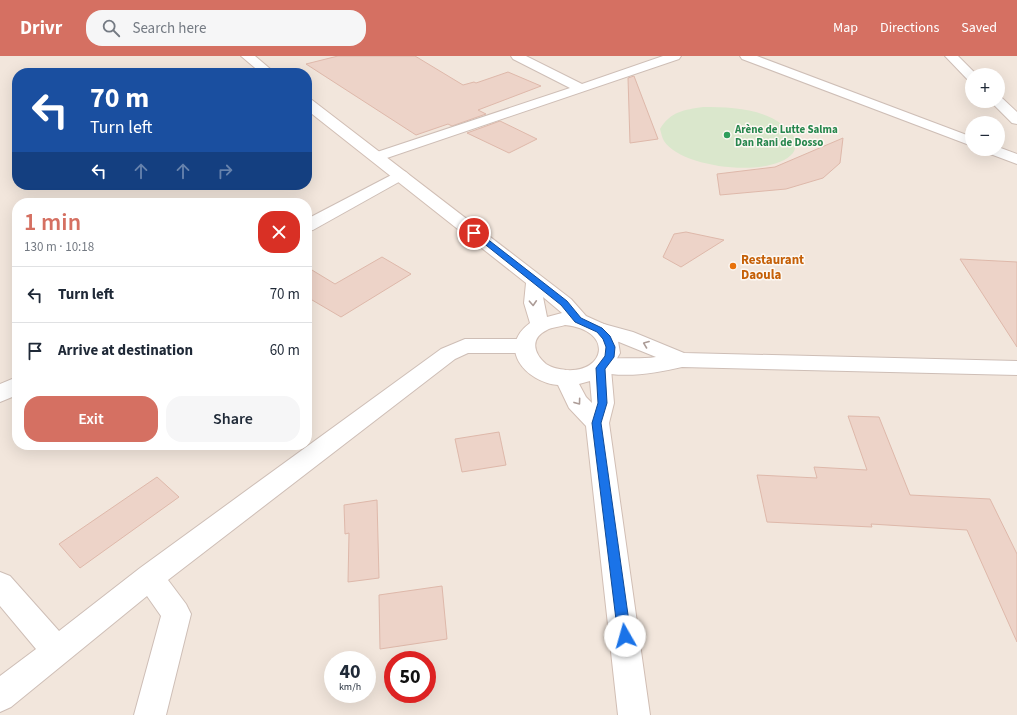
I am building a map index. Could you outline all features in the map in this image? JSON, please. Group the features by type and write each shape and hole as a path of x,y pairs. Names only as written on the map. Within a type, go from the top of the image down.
{"street":[{"path":"247,56 263,68"},
{"path":"517,56 581,88"},
{"path":"376,157 445,135 675,56"},
{"path":"746,56 965,139"},
{"path":"951,56 965,70"},
{"path":"312,107 564,303 578,320"},
{"path":"1004,108 1017,120"},
{"path":"1005,155 1017,159"},
{"path":"312,223 400,174"},
{"path":"536,281 533,295 534,311 540,324"},
{"path":"682,360 626,337 600,330 578,320 565,319 540,324 531,330 525,337 523,346 525,355 530,363 551,375 565,378 578,377 602,367 626,368 652,366 682,360 1017,368"},
{"path":"600,330 607,338 610,347 609,357 602,367 602,403 597,423 634,715"},
{"path":"0,696 150,577 448,354 465,346 523,346"},
{"path":"565,378 578,402 597,423"},
{"path":"0,394 12,388"},
{"path":"150,577 176,614 150,715"},
{"path":"0,585 57,651"}],"shaded area":[{"path":"0,56 1017,56 1017,715 0,715"}],"green space":[{"name":"Arène de Lutte Salma Dan Rani de Dosso","path":"703,107 743,109 768,116 789,130 797,141 794,152 782,161 766,166 747,168 706,164 688,158 674,150 664,141 660,129 669,118 678,112"}],"building":[{"path":"338,56 415,56 463,85 474,82 476,83 508,72 541,86 478,110 486,114 452,126 448,124 416,135 306,64"},
{"path":"634,76 658,139 630,143 628,78"},
{"path":"500,121 537,139 509,153 467,133"},
{"path":"843,138 840,163 823,178 786,189 720,195 717,174 775,167"},
{"path":"686,232 724,240 681,267 663,257 674,234"},
{"path":"382,257 411,274 341,317 312,300 312,270 335,284"},
{"path":"960,259 1017,262 1017,347"},
{"path":"848,416 879,417 910,495 990,499 1017,554 1017,642 967,530 871,524 872,527 767,522 757,475 817,478 814,467 867,470"},
{"path":"499,432 506,465 462,472 455,439"},
{"path":"157,477 179,497 80,568 59,544"},
{"path":"377,500 379,578 348,582 349,533 345,534 344,505"},
{"path":"442,586 447,639 380,649 379,595"}],"place":[{"name":"Arène de Lutte Salma Dan Rani de Dosso","path":"727,135"},
{"name":"Restaurant Daoula","path":"733,266"}],"route":[{"path":"474,233 564,303 578,320 590,324 600,330 607,338 610,347 609,357 604,366 600,368 603,394 597,423 625,636"}]}
